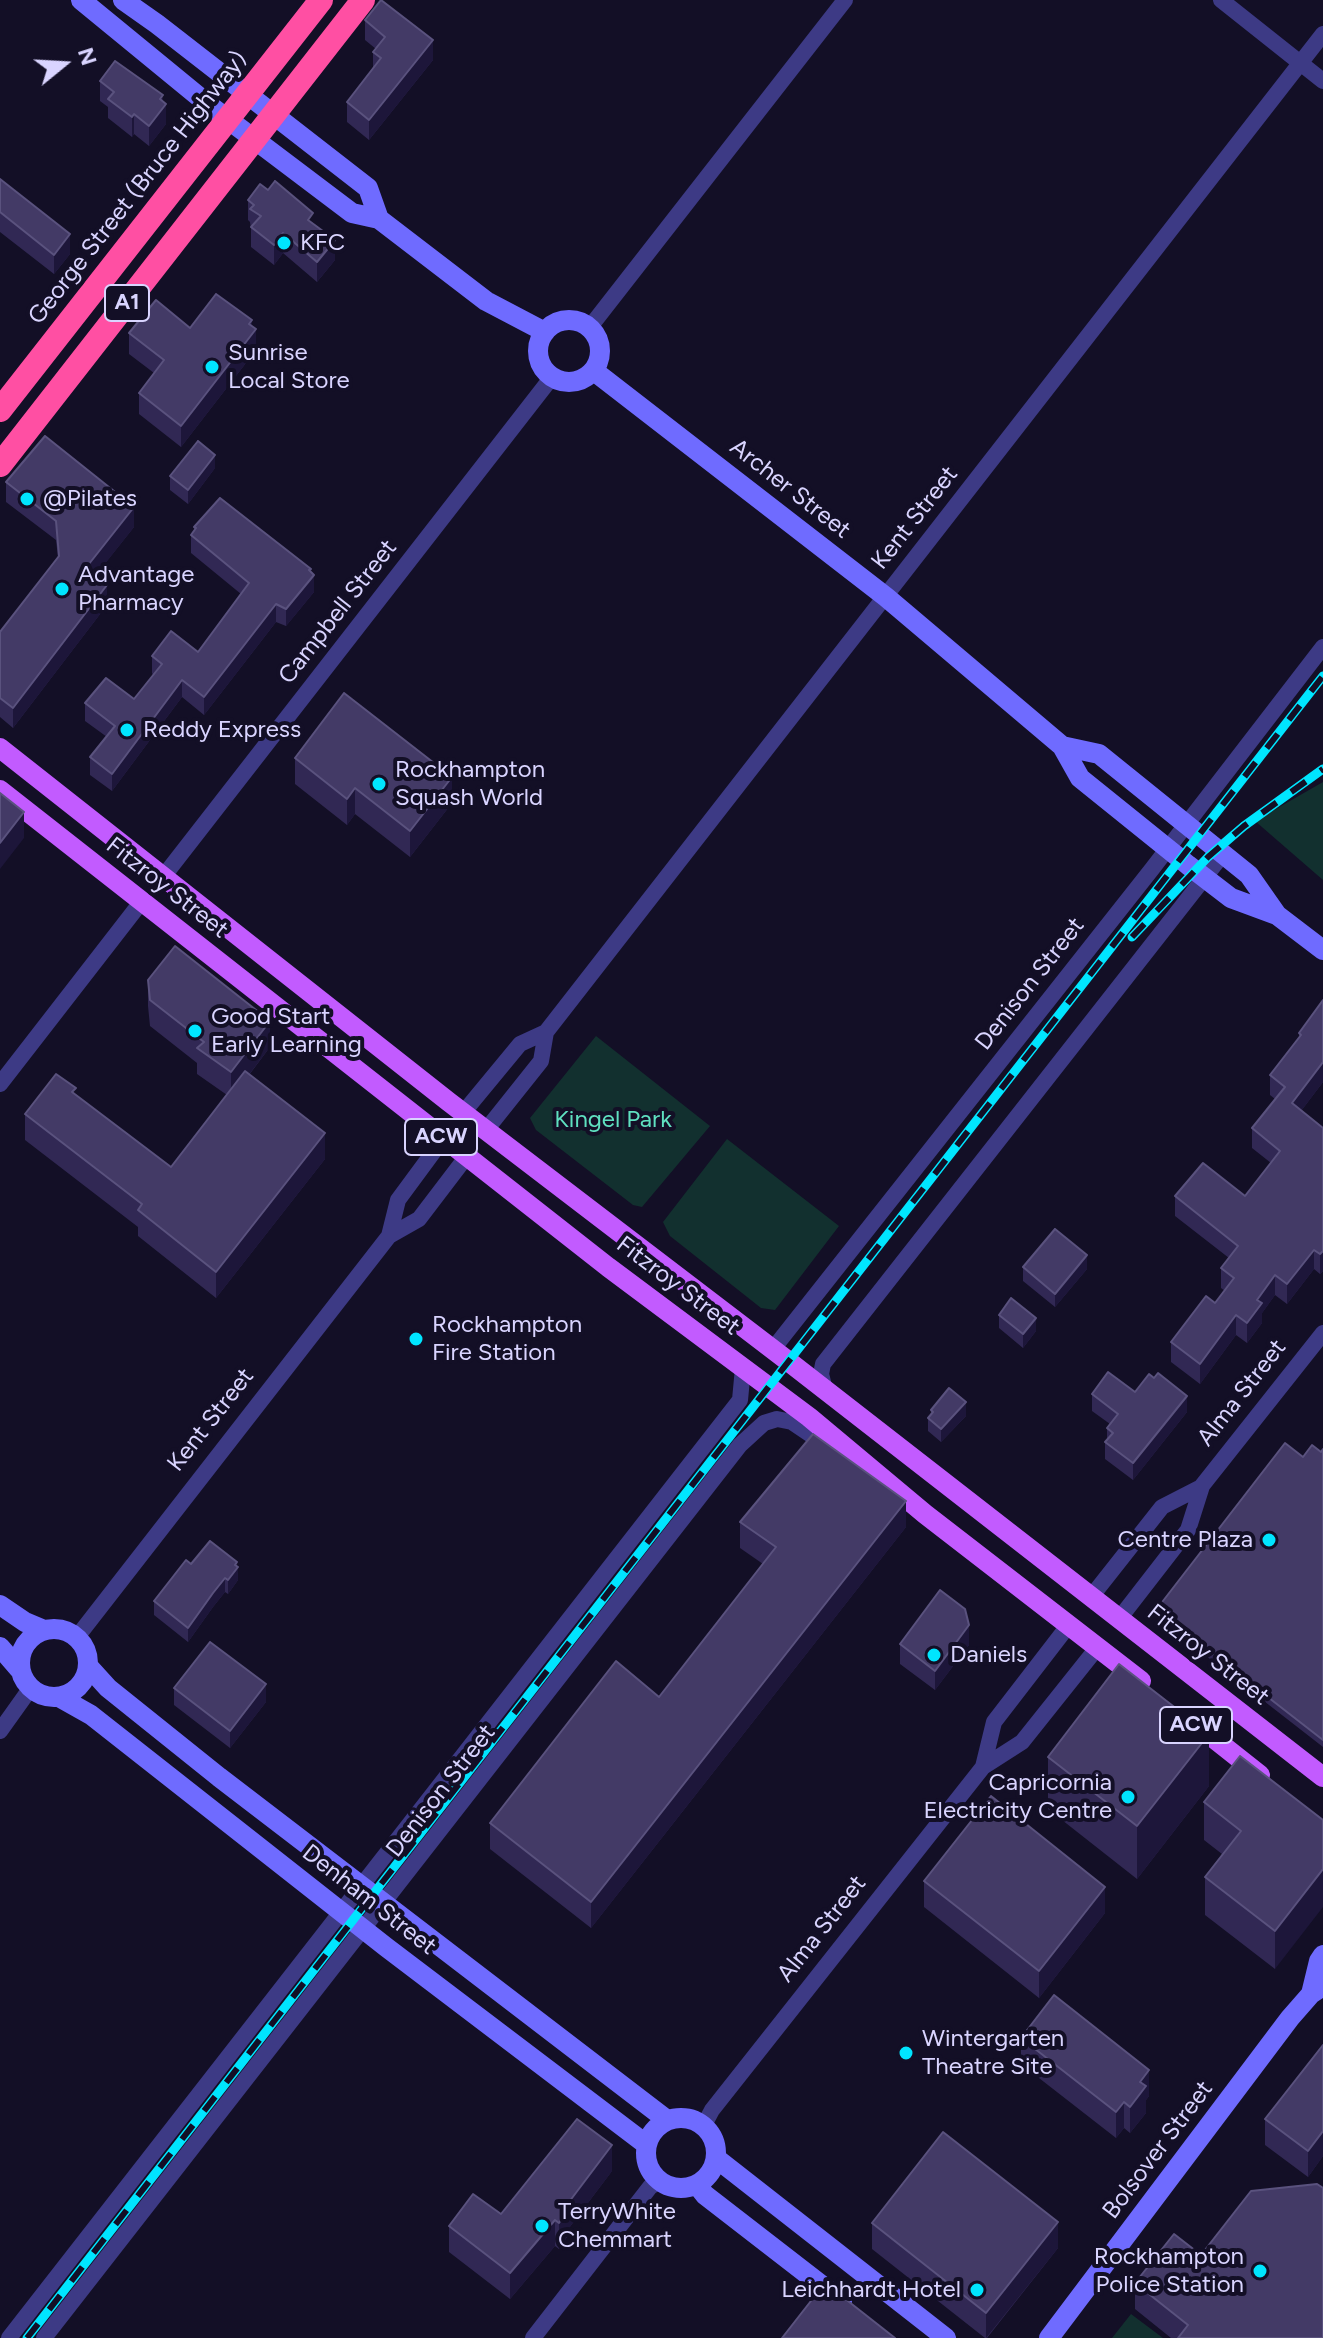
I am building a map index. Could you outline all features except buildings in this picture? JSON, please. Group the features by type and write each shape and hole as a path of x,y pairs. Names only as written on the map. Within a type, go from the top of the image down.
{"highway":[{"name":"George Street (Bruce Highway)","path":"0,410 321,0"},
{"name":"A1","path":"0,465 363,0"}],"main road":[{"name":"Fitzroy Street","path":"0,748 463,1113 1323,1774"},
{"name":"Fitzroy Street","path":"0,790 1153,1691"},
{"path":"142,901 163,877"},
{"name":"Kent Street","path":"443,1139 463,1113"},
{"name":"Kent Street","path":"467,1156 486,1130"},
{"name":"Alma Street","path":"1068,1626 1091,1597"},
{"name":"Alma Street","path":"1097,1648 1119,1619"},
{"name":"ACW","path":"1178,1711 1275,1787"}],"street":[{"path":"81,0 228,120 352,213 379,219 486,301 545,332"},
{"path":"123,0 368,188 379,219"},
{"path":"590,327 845,0"},
{"path":"1221,0 1323,81"},
{"name":"Kent Street","path":"463,1113 520,1044 546,1032 1323,34"},
{"path":"561,320 581,322 590,327 600,348 594,371 574,382 552,377 544,370 538,351 545,332 561,320"},
{"name":"Archer Street","path":"594,371 886,597 1062,746 1080,778 1168,848 1231,898 1277,915 1323,950"},
{"name":"Campbell Street","path":"163,877 552,377"},
{"name":"Denison Street","path":"773,1349 1323,647"},
{"name":"Archer Street","path":"1062,746 1099,754 1249,875 1277,915"},
{"path":"825,1390 821,1374 823,1364 1223,854"},
{"path":"0,1084 142,901"},
{"name":"Kent Street","path":"486,1130 541,1061 546,1032"},
{"name":"Kent Street","path":"389,1236 398,1200 443,1139"},
{"name":"Kent Street","path":"77,1637 389,1236 419,1219 467,1156"},
{"name":"Alma Street","path":"1119,1619 1188,1530 1202,1487 1323,1333"},
{"name":"Denison Street","path":"9,2338 740,1400 743,1368"},
{"name":"Denison Street","path":"44,2338 752,1432 770,1420 792,1422 885,1479"},
{"name":"Alma Street","path":"1091,1597 1162,1507 1202,1487"},
{"path":"0,1605 25,1622 44,1630"},
{"name":"Alma Street","path":"983,1767 994,1722 1068,1626"},
{"path":"0,1647 19,1669 30,1689 44,1697 59,1697 79,1687 88,1666 83,1645 77,1637 55,1628 44,1630 27,1641 19,1659 19,1669"},
{"name":"Alma Street","path":"704,2125 712,2110 983,1767 1022,1742 1097,1648"},
{"name":"Denham Street","path":"88,1666 108,1688 361,1887 667,2120"},
{"path":"0,1731 30,1689"},
{"name":"Denham Street","path":"59,1697 91,1715 363,1929 647,2145"},
{"name":"Bolsover Street","path":"1049,2338 1317,1990 1323,1955"},
{"path":"686,2117 704,2125 714,2140 716,2158 713,2169 697,2185 677,2188 659,2181 648,2165 647,2145 658,2126 667,2120 686,2117"},
{"path":"716,2158 946,2338"},
{"path":"533,2338 650,2187 659,2181"},
{"path":"697,2185 705,2195 858,2313"}],"green space":[{"path":"1323,782 1323,880 1255,821"},
{"name":"Kingel Park","path":"596,1036 710,1126 642,1207 633,1205 536,1130 530,1118"},
{"name":"Kingel Park","path":"727,1139 839,1226 775,1310 761,1308 670,1236 663,1222"},
{"path":"1131,2314 1163,2338 1112,2338"}],"railway":[{"path":"27,2338 1323,676"},
{"path":"1132,937 1208,857 1244,826 1323,769"}],"place":[{"name":"KFC","path":"284,243"},
{"name":"Sunrise Local Store","path":"212,367"},
{"name":"@Pilates","path":"27,499"},
{"name":"Advantage Pharmacy","path":"62,589"},
{"name":"Reddy Express","path":"127,730"},
{"name":"Rockhampton Squash World","path":"379,784"},
{"name":"Good Start Early Learning","path":"195,1031"},
{"name":"Rockhampton Fire Station","path":"416,1339"},
{"name":"Centre Plaza","path":"1269,1540"},
{"name":"Daniels","path":"934,1655"},
{"name":"Capricornia Electricity Centre","path":"1128,1797"},
{"name":"Wintergarten Theatre Site","path":"906,2053"},
{"name":"TerryWhite Chemmart","path":"542,2226"},
{"name":"Rockhampton Police Station","path":"1260,2271"},
{"name":"Leichhardt Hotel","path":"977,2290"}]}
